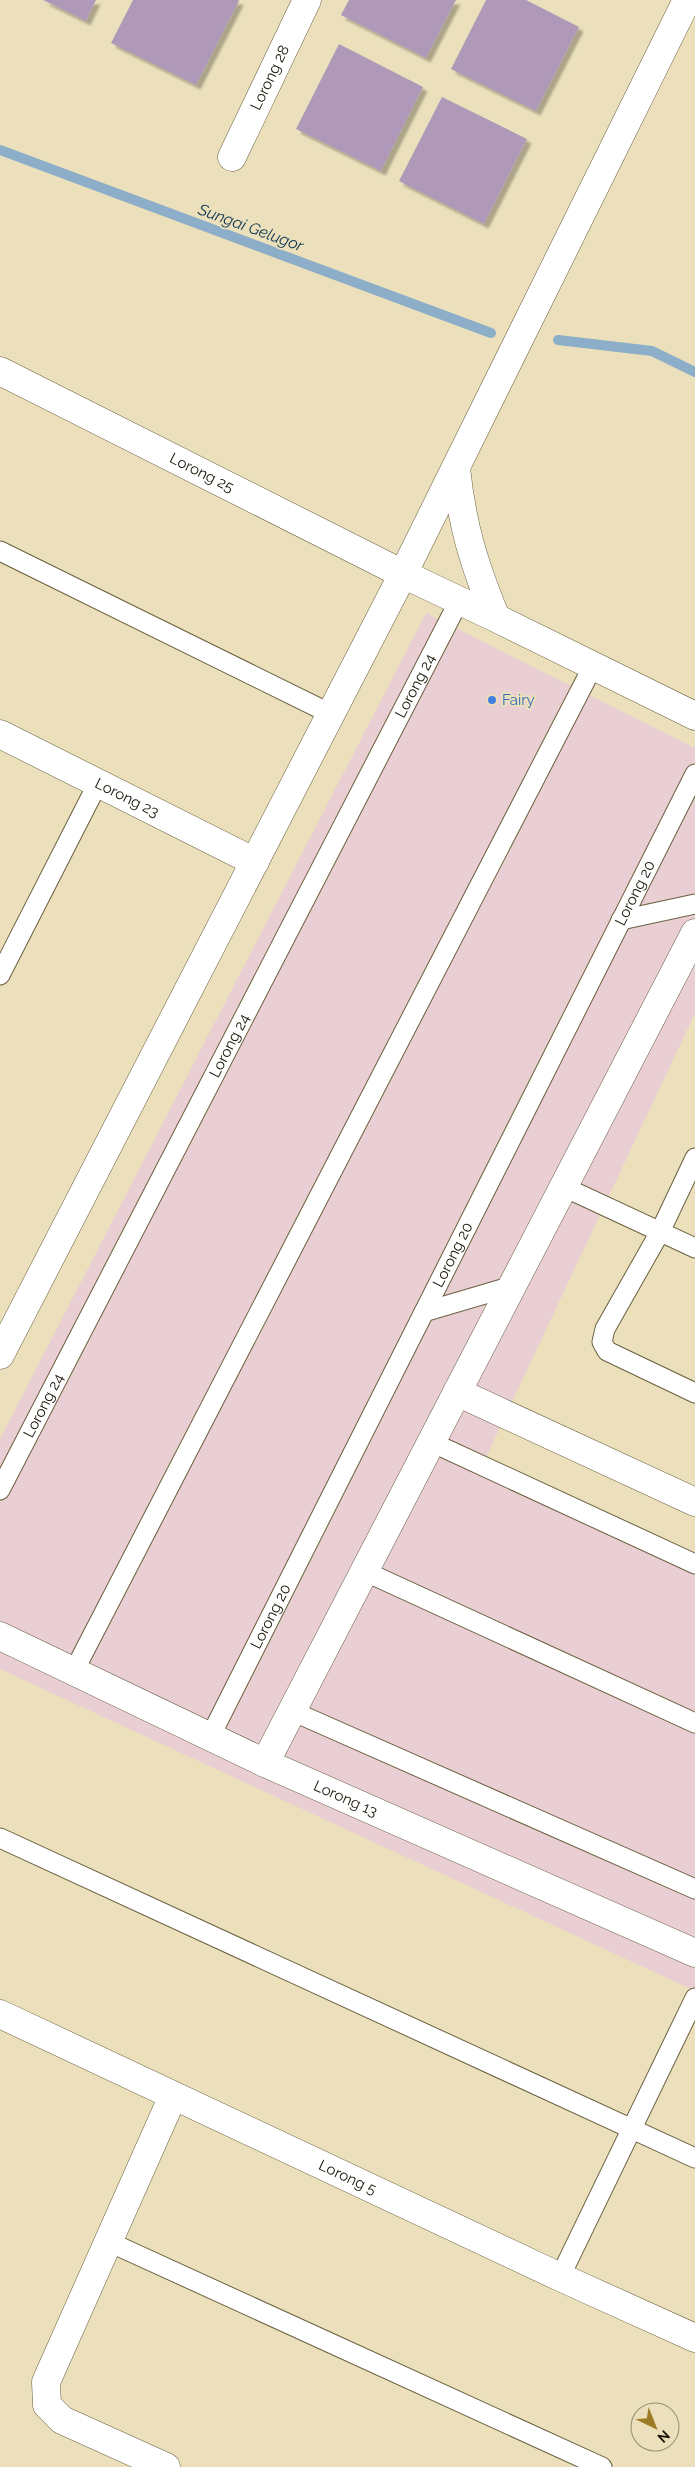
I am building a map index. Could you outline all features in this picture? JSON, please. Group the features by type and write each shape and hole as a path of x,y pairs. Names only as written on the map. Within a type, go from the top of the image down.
{"street":[{"name":"Lorong 28","path":"232,157 307,0"},
{"path":"0,1355 403,574 687,0"},
{"name":"Lorong 25","path":"0,371 403,574 695,716"},
{"path":"456,468 460,506 468,543 496,618"},
{"name":"Lorong 23","path":"0,734 255,862"},
{"path":"265,1763 695,933"},
{"path":"457,1392 695,1502"},
{"name":"Lorong 13","path":"0,1636 265,1763 695,1953"},
{"name":"Lorong 5","path":"0,2014 560,2277 695,2338"},
{"path":"166,2467 62,2420 47,2405 46,2382 173,2096"}],"lane":[{"path":"0,551 331,714"},
{"name":"Lorong 24","path":"0,1490 459,601"},
{"path":"74,1671 593,666"},
{"name":"Lorong 20","path":"210,1737 695,774"},
{"path":"0,975 98,783"},
{"path":"621,920 695,904"},
{"path":"693,1386 607,1351 602,1342 605,1329 660,1232 695,1158"},
{"path":"564,1187 695,1248"},
{"path":"424,1312 512,1286"},
{"path":"431,1442 695,1564"},
{"path":"364,1571 695,1723"},
{"path":"292,1710 695,1889"},
{"path":"0,1838 695,2158"},
{"path":"560,2277 695,1998"},
{"path":"107,2241 602,2467"}],"shaded area":[{"path":"426,613 695,748 695,1013 486,1457 695,1554 695,1991 0,1669 0,1439"}],"building":[{"path":"43,0 96,0 86,21"},
{"path":"133,0 239,1 196,85 111,43"},
{"path":"349,0 456,0 426,58 341,15"},
{"path":"486,0 526,0 579,27 536,111 451,69"},
{"path":"339,44 423,87 381,171 296,129"},
{"path":"442,97 527,139 484,224 399,181"}],"waterway":[{"name":"Sungai Gelugor","path":"0,150 491,333"},
{"name":"Sungai Gelugor","path":"558,340 652,351 695,372"}],"place":[{"name":"Fairy","path":"492,700"}]}
